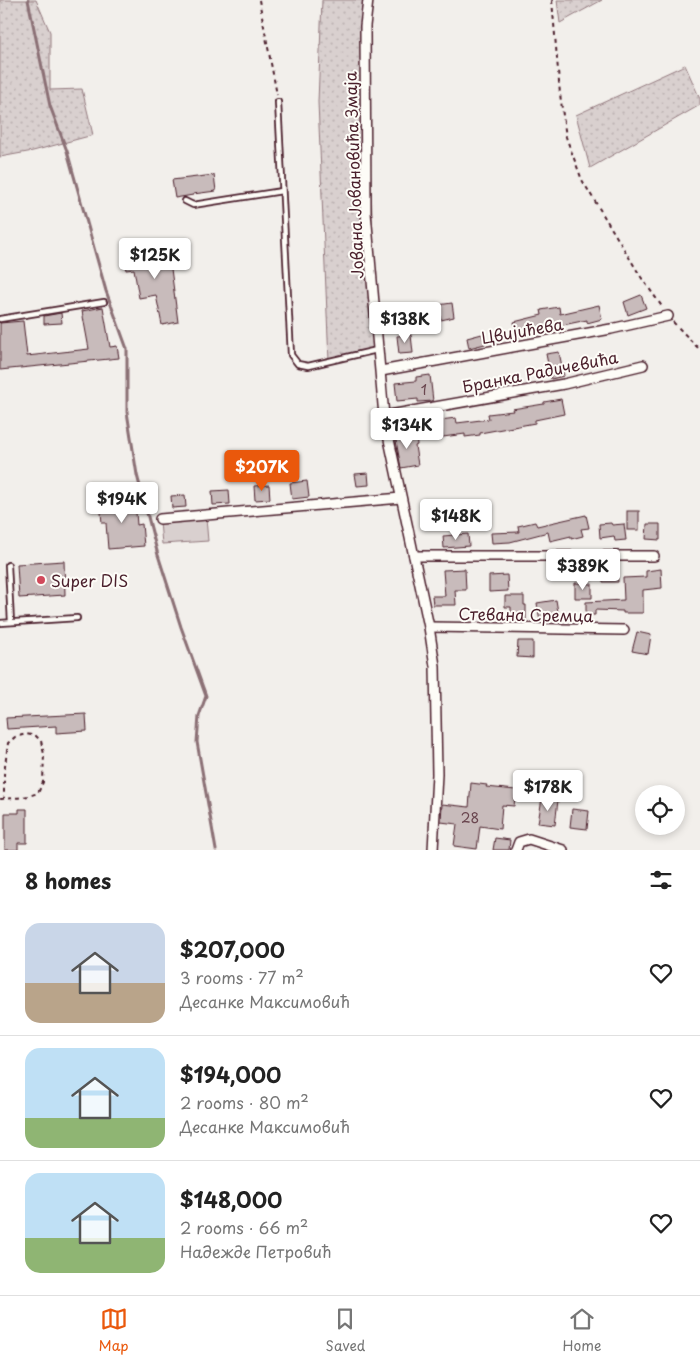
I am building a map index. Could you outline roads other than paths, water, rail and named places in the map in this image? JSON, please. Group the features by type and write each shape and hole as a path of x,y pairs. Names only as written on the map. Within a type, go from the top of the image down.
{"street":[{"name":"Јована Јовановића Змаја","path":"368,0 365,26 366,213 384,416 435,666 437,774 433,850"},
{"name":"Цвијићева","path":"381,371 611,329 668,316"},
{"name":"Бранка Радичевића","path":"384,416 564,384 643,365"},
{"path":"160,519 401,498"},
{"path":"414,556 654,556"},
{"name":"Стевана Сремца","path":"428,627 624,630"},
{"path":"516,850 519,842 530,839 563,850"}],"lane":[{"path":"278,102 291,355 298,364 308,366 377,350"},
{"path":"185,200 192,205 282,190"},
{"path":"0,319 104,302"},
{"path":"8,565 11,622"},
{"path":"0,623 77,618"}],"waterway":[{"path":"28,0 50,106 67,151 106,291 127,349 127,412 137,475 158,555 206,696 199,716 197,742 216,850"}],"place":[{"name":"Super DIS","path":"41,580"}]}
